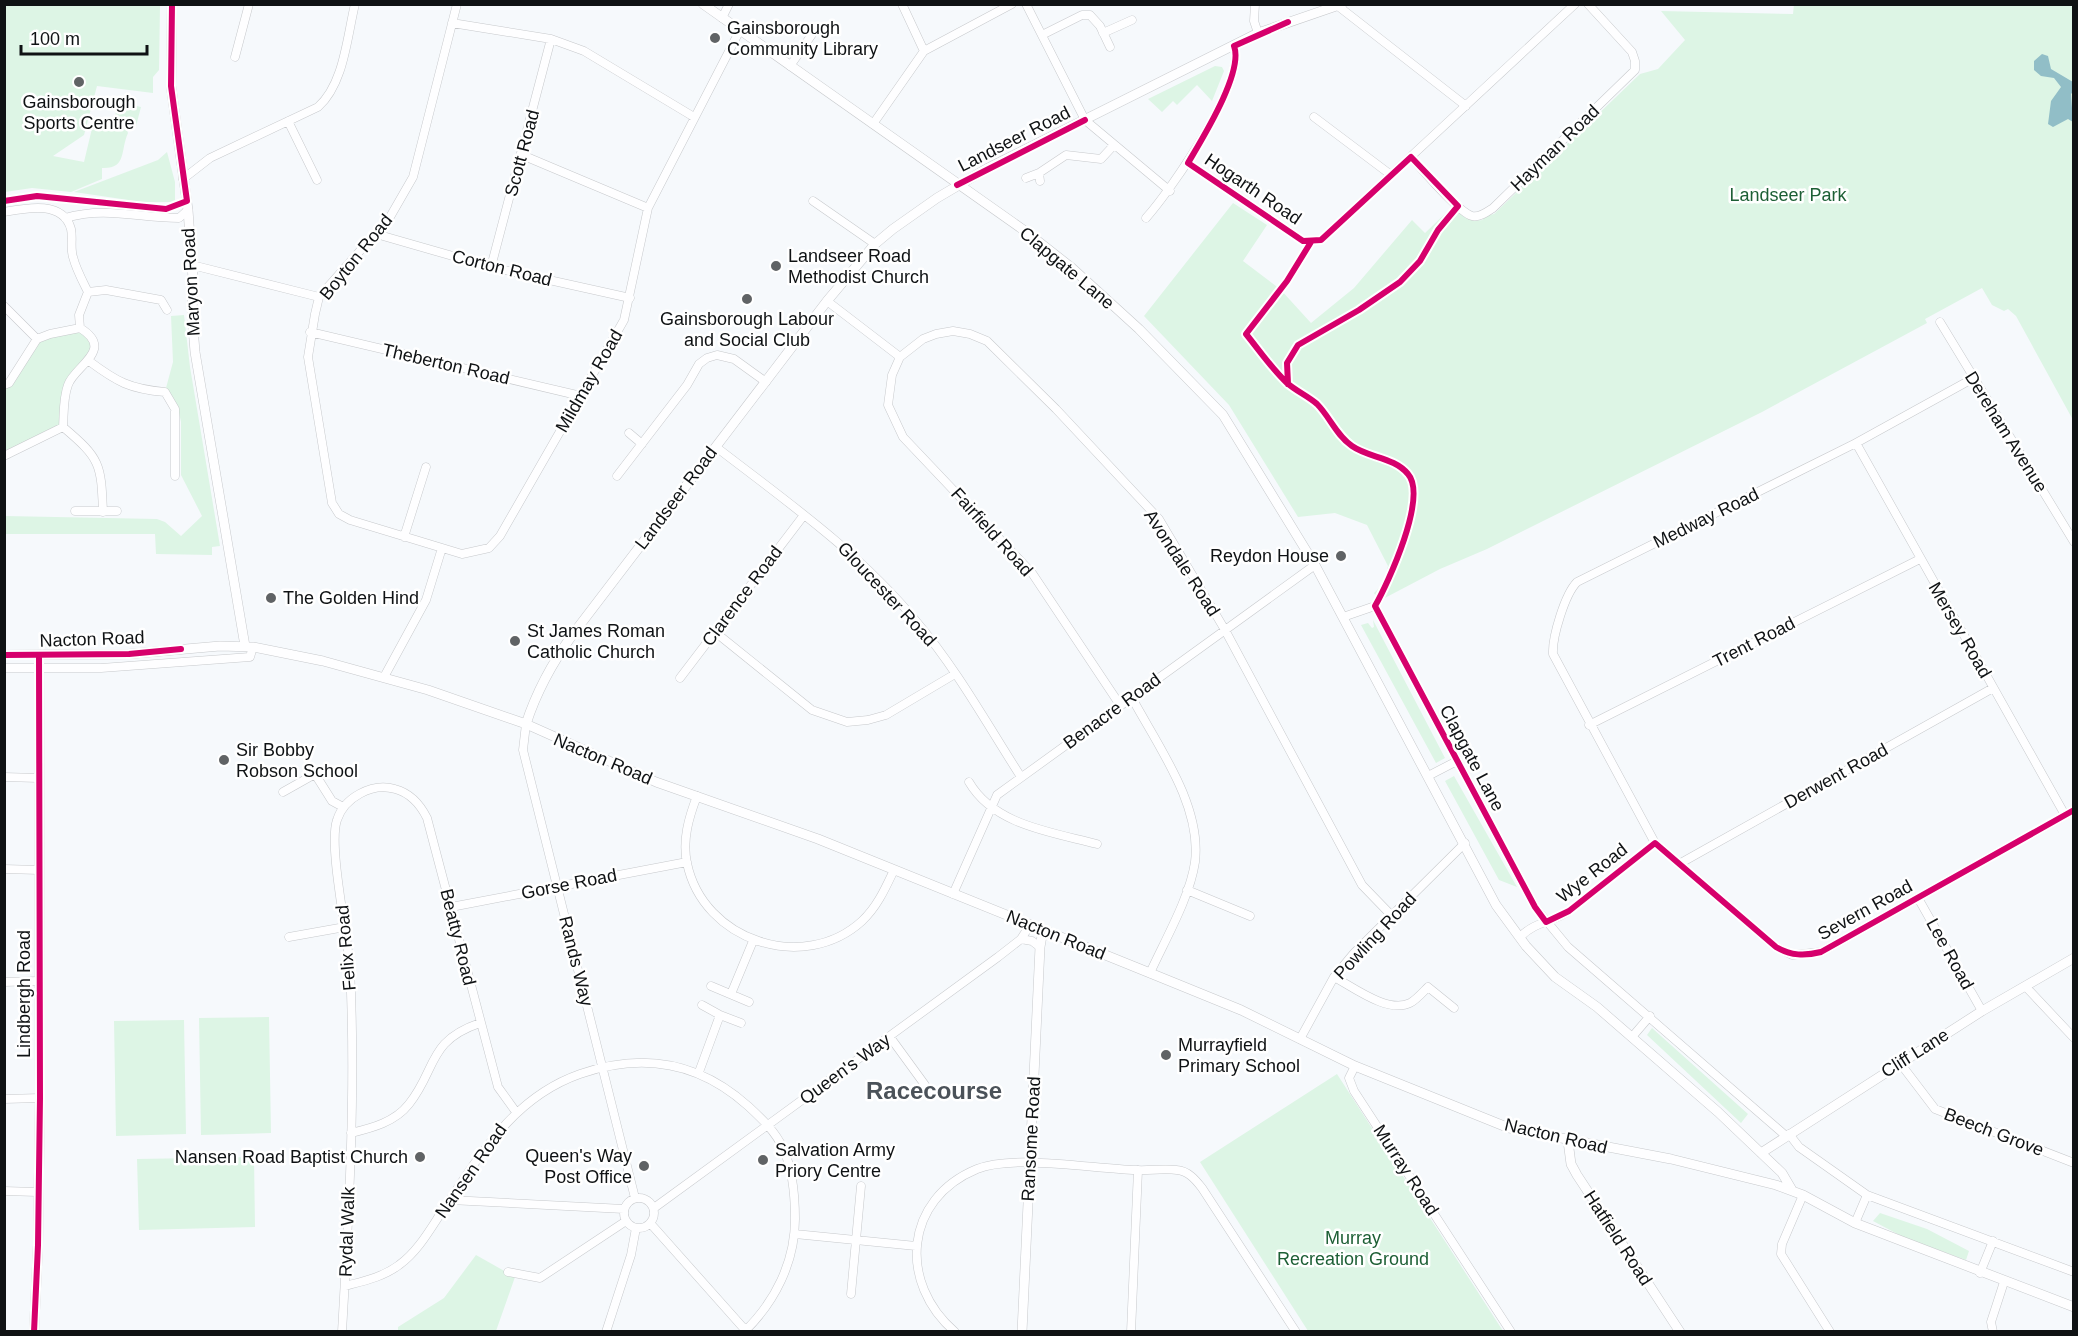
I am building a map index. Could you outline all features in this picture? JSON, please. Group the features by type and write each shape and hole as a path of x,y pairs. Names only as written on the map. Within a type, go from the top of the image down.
{"street":[{"name":"Maryon Road","path":"172,4 171,86 188,210 195,352 249,647"},
{"path":"235,57 249,4"},
{"path":"183,179 210,158 318,106 334,88 355,4"},
{"name":"Boyton Road","path":"442,548 350,520 339,514 332,503 308,357 310,332 319,297 376,234 403,197 413,177 457,4"},
{"name":"Clapgate Lane","path":"704,4 1072,268 1139,329 1223,415 1315,564 1496,905 1555,977 1597,1007 1718,1112 1788,1180 1792,1190"},
{"path":"722,18 729,4"},
{"path":"902,4 924,51"},
{"path":"873,124 924,51 1012,4"},
{"path":"1026,4 1085,120 1170,191"},
{"path":"1255,4 1254,21 1258,33"},
{"name":"Hogarth Road","path":"1188,163 1282,228 1311,242 1321,240 1575,4"},
{"name":"Hayman Road","path":"1411,157 1458,206 1472,216 1481,215 1493,208 1635,70 1632,52 1588,4"},
{"path":"1340,5 1466,106"},
{"name":"Landseer Road","path":"526,724 537,690 549,666 826,301 875,244 910,216 957,185 1258,33 1340,5"},
{"path":"1042,35 1082,15 1090,15 1095,19 1110,46"},
{"path":"1103,33 1132,20"},
{"path":"452,23 551,39 584,51 694,117"},
{"name":"Mildmay Road","path":"442,548 462,554 489,548 500,536 581,396 624,320 648,208 740,30"},
{"path":"790,66 815,30"},
{"name":"Scott Road","path":"491,267 551,39"},
{"path":"1146,218 1170,191 1211,122 1236,61 1234,46"},
{"path":"1314,117 1391,175"},
{"path":"288,121 317,180"},
{"path":"1026,178 1040,177 1066,155 1101,159 1114,145"},
{"path":"522,155 648,208"},
{"path":"813,201 875,244"},
{"path":"4,212 40,208 55,210 65,218 70,227 72,255 88,292 79,315 80,328 89,336 93,345 89,361 74,373 68,383 63,427"},
{"path":"65,218 113,211 141,216 179,218 188,210"},
{"name":"Corton Road","path":"376,234 491,267 630,298"},
{"path":"192,265 319,297"},
{"path":"88,292 106,290 161,300 167,310"},
{"path":"826,301 900,357"},
{"path":"4,306 37,339"},
{"name":"Dereham Avenue","path":"1940,322 1972,379 2073,542"},
{"path":"4,385 9,383 37,339 80,328"},
{"name":"Avondale Road","path":"900,357 923,339 936,334 953,331 970,334 987,341 1056,408 1159,519 1225,630 1362,885 1392,916"},
{"name":"Theberton Road","path":"310,332 581,396"},
{"path":"617,476 699,364 706,358 717,355 734,359 766,382"},
{"name":"Fairfield Road","path":"900,357 892,375 888,405 903,437 1032,573 1120,705"},
{"path":"89,361 107,377 127,386 165,392 176,408 175,476"},
{"name":"Medway Road","path":"1589,725 1553,654 1552,644 1573,587 1856,443 1972,379"},
{"path":"4,456 63,427"},
{"path":"63,427 92,452 102,470 103,512"},
{"path":"629,433 642,444"},
{"name":"Mersey Road","path":"1856,443 2065,815"},
{"name":"Gloucester Road","path":"716,447 839,542 884,585 915,620 955,674 1021,777"},
{"path":"404,537 426,467"},
{"path":"75,511 117,510"},
{"name":"Clarence Road","path":"680,678 804,515"},
{"path":"384,677 426,600 442,548"},
{"name":"Trent Road","path":"1589,725 1920,559"},
{"name":"Benacre Road","path":"953,894 996,795 1315,564"},
{"name":"Clapgate Lane","path":"1343,617 1375,606 1535,907 1546,922 1568,947 1788,1135"},
{"path":"714,632 812,710 847,722 886,715 955,674"},
{"name":"Nacton Road","path":"4,668 101,668 250,657 249,647"},
{"name":"Nacton Road","path":"4,655 129,654 249,647 323,661 384,677 526,724 603,760 818,839 1241,1010 1355,1066 1509,1128 1748,1176 1792,1190 1855,1223 2073,1307"},
{"name":"Lindbergh Road","path":"34,1332 40,1098 39,656"},
{"name":"Derwent Road","path":"1679,864 1993,688"},
{"path":"1132,698 1192,816 1197,841 1195,864 1187,890 1150,973"},
{"name":"Rands Way","path":"526,724 523,750 635,1198"},
{"name":"Severn Road","path":"1589,725 1654,843 1776,947 1792,955 1821,952 2073,810"},
{"name":"Clapgate Lane","path":"1428,776 1457,761"},
{"path":"283,792 315,774 332,801 344,807"},
{"path":"4,777 39,778"},
{"path":"969,782 990,808 1018,823 1097,844"},
{"name":"Beatty Road","path":"344,807 356,796 378,787 408,794 423,808 498,1087 516,1112"},
{"path":"697,796 687,831 687,862 695,884 709,906 738,934 753,941 778,947 806,946 840,936 862,921 873,909 894,870"},
{"name":"Felix Road","path":"344,807 334,833 351,999 351,1133"},
{"name":"Powling Road","path":"1300,1039 1334,977 1354,953 1465,843"},
{"name":"Wye Road","path":"1520,937 1530,926 1546,922 1569,911 1654,843"},
{"name":"Gorse Road","path":"451,907 687,862"},
{"path":"4,869 39,870"},
{"path":"1187,890 1250,916"},
{"name":"Lee Road","path":"1918,898 1982,1011"},
{"name":"Queen's Way","path":"654,1208 1021,939 1030,925"},
{"path":"290,937 345,927"},
{"name":"Ransome Road","path":"1022,1332 1040,947 1043,930"},
{"path":"1021,939 1032,941 1040,947"},
{"path":"731,994 753,941"},
{"name":"Cliff Lane","path":"1761,1153 1982,1011 2073,958"},
{"path":"1334,977 1384,1003 1397,1005 1409,1004 1428,987 1454,1008"},
{"path":"4,982 38,981"},
{"path":"711,986 749,1002"},
{"path":"2026,987 2073,1038"},
{"path":"702,1005 741,1023"},
{"path":"699,1072 720,1015"},
{"path":"1632,1037 1650,1016"},
{"path":"351,1133 373,1127 395,1117 408,1105 436,1054 450,1039 465,1028 480,1023"},
{"path":"890,1037 925,1085"},
{"name":"Nansen Road","path":"345,1286 376,1278 398,1267 409,1257 496,1132 516,1112 557,1083 603,1067 629,1062 653,1062 699,1072 729,1089 768,1124 782,1147 792,1176 795,1234 788,1264 775,1293 764,1312 746,1331"},
{"name":"Beech Grove","path":"1900,1063 1935,1109 2073,1163"},
{"name":"Murray Road","path":"1355,1066 1349,1078 1354,1090 1511,1332"},
{"path":"4,1099 40,1098"},
{"name":"Rydal Walk","path":"342,1332 351,1133"},
{"path":"1788,1135 1799,1147 1867,1195 2073,1272"},
{"name":"Hatfield Road","path":"1568,1140 1571,1164 1576,1175 1680,1332"},
{"path":"955,1332 940,1318 924,1293 916,1259 916,1246 922,1223 931,1205 943,1190 957,1179 987,1166 1029,1163 1138,1170 1176,1169 1187,1173 1202,1188 1296,1332"},
{"path":"1131,1332 1138,1170"},
{"path":"851,1294 861,1186"},
{"path":"4,1191 37,1192"},
{"path":"1803,1195 1782,1244 1781,1254 1830,1332"},
{"path":"1855,1223 1867,1195"},
{"path":"450,1200 624,1209 635,1198 644,1198 654,1208 650,1223"},
{"path":"624,1209 626,1221 636,1228"},
{"path":"508,1272 540,1278 626,1221"},
{"path":"636,1228 650,1223"},
{"path":"650,1223 746,1331"},
{"path":"606,1332 631,1255 636,1228"},
{"path":"795,1234 916,1246"},
{"path":"1980,1273 1993,1241"},
{"path":"1993,1332 1991,1322 2004,1282"}],"green space":[{"name":"Gainsborough Sports Centre","path":"5,4 160,5 159,70 153,77 153,93 97,86 84,135 53,156 84,162 94,120 126,128 128,133 121,158 110,168 102,168 102,179 71,192 32,188 5,192"},
{"name":"Landseer Park","path":"1794,4 2064,4 2073,7 2073,420 2016,316 2008,309 2004,311 1992,305 1982,288 1925,319 1927,323 1762,412 1379,601 1374,593 1383,584 1388,566 1367,525 1335,513 1298,517 1229,405 1144,316 1233,203 1267,225 1243,261 1280,289 1311,323 1354,288 1412,220 1425,233 1453,206 1462,215 1473,220 1483,220 1481,217 1494,214 1640,74 1658,69 1685,40 1661,11 1793,14"},
{"path":"1215,66 1222,67 1224,71 1212,101 1197,85 1177,105 1173,101 1162,112 1148,99"},
{"path":"118,102 141,107 136,126 114,121"},
{"path":"167,152 175,182 175,202 142,202 74,192 158,160"},
{"path":"184,315 190,367 220,546 212,547 212,555 156,554 155,534 5,534 5,516 157,519 165,522 181,536 202,516 181,475 181,422 178,408 166,388 173,362 171,316"},
{"path":"80,328 89,336 93,354 68,383 63,427 5,456 4,385 37,339"},
{"path":"1373,620 1445,758 1436,763 1361,625 1368,623 1372,628 1374,627"},
{"path":"1454,776 1517,887 1499,880 1445,781"},
{"path":"269,1017 271,1133 201,1135 199,1018"},
{"path":"184,1020 186,1134 116,1136 114,1021"},
{"path":"1652,1028 1748,1114 1741,1123 1647,1035"},
{"name":"Murray Recreation Ground","path":"1337,1074 1503,1331 1308,1331 1200,1162"},
{"path":"254,1157 255,1227 139,1230 137,1159"},
{"path":"1880,1213 1927,1229 1969,1251 1966,1260 1905,1238 1873,1221"},
{"path":"476,1255 515,1277 496,1331 398,1332 398,1327 444,1298"}],"water":[{"path":"2042,54 2048,56 2051,69 2073,82 2071,94 2073,122 2068,119 2053,127 2048,124 2051,101 2061,87 2054,78 2041,76 2034,70 2034,61"}],"cycle path":[{"path":"4,201 37,196 166,209 187,201 171,86 172,4"},
{"path":"1288,22 1234,46 1235,58 1228,88 1188,163 1303,241 1321,240 1411,157 1458,206 1438,230 1420,261 1400,282 1359,310 1298,345 1287,363 1288,384"},
{"path":"957,185 1085,120"},
{"path":"1311,242 1287,281 1246,334 1287,383 1317,404 1346,442 1359,450 1396,464 1408,474 1413,485 1410,520 1396,560 1375,606 1535,907 1546,922 1569,911 1655,843 1776,947 1793,954 1821,952 2074,810"},
{"path":"4,655 129,654 181,649"},
{"path":"34,1332 40,1098 39,655"}],"place":[{"name":"Gainsborough Community Library","path":"715,38"},
{"name":"Gainsborough Sports Centre","path":"79,82"},
{"name":"Landseer Road Methodist Church","path":"776,266"},
{"name":"Gainsborough Labour and Social Club","path":"747,299"},
{"name":"Reydon House","path":"1341,556"},
{"name":"The Golden Hind","path":"271,598"},
{"name":"St James Roman Catholic Church","path":"515,641"},
{"name":"Sir Bobby Robson School","path":"224,760"},
{"name":"Murrayfield Primary School","path":"1166,1055"},
{"name":"Nansen Road Baptist Church","path":"420,1157"},
{"name":"Salvation Army Priory Centre","path":"763,1160"},
{"name":"Queen's Way Post Office","path":"644,1166"}],"district":[{"name":"Racecourse","path":"934,1090"}]}
